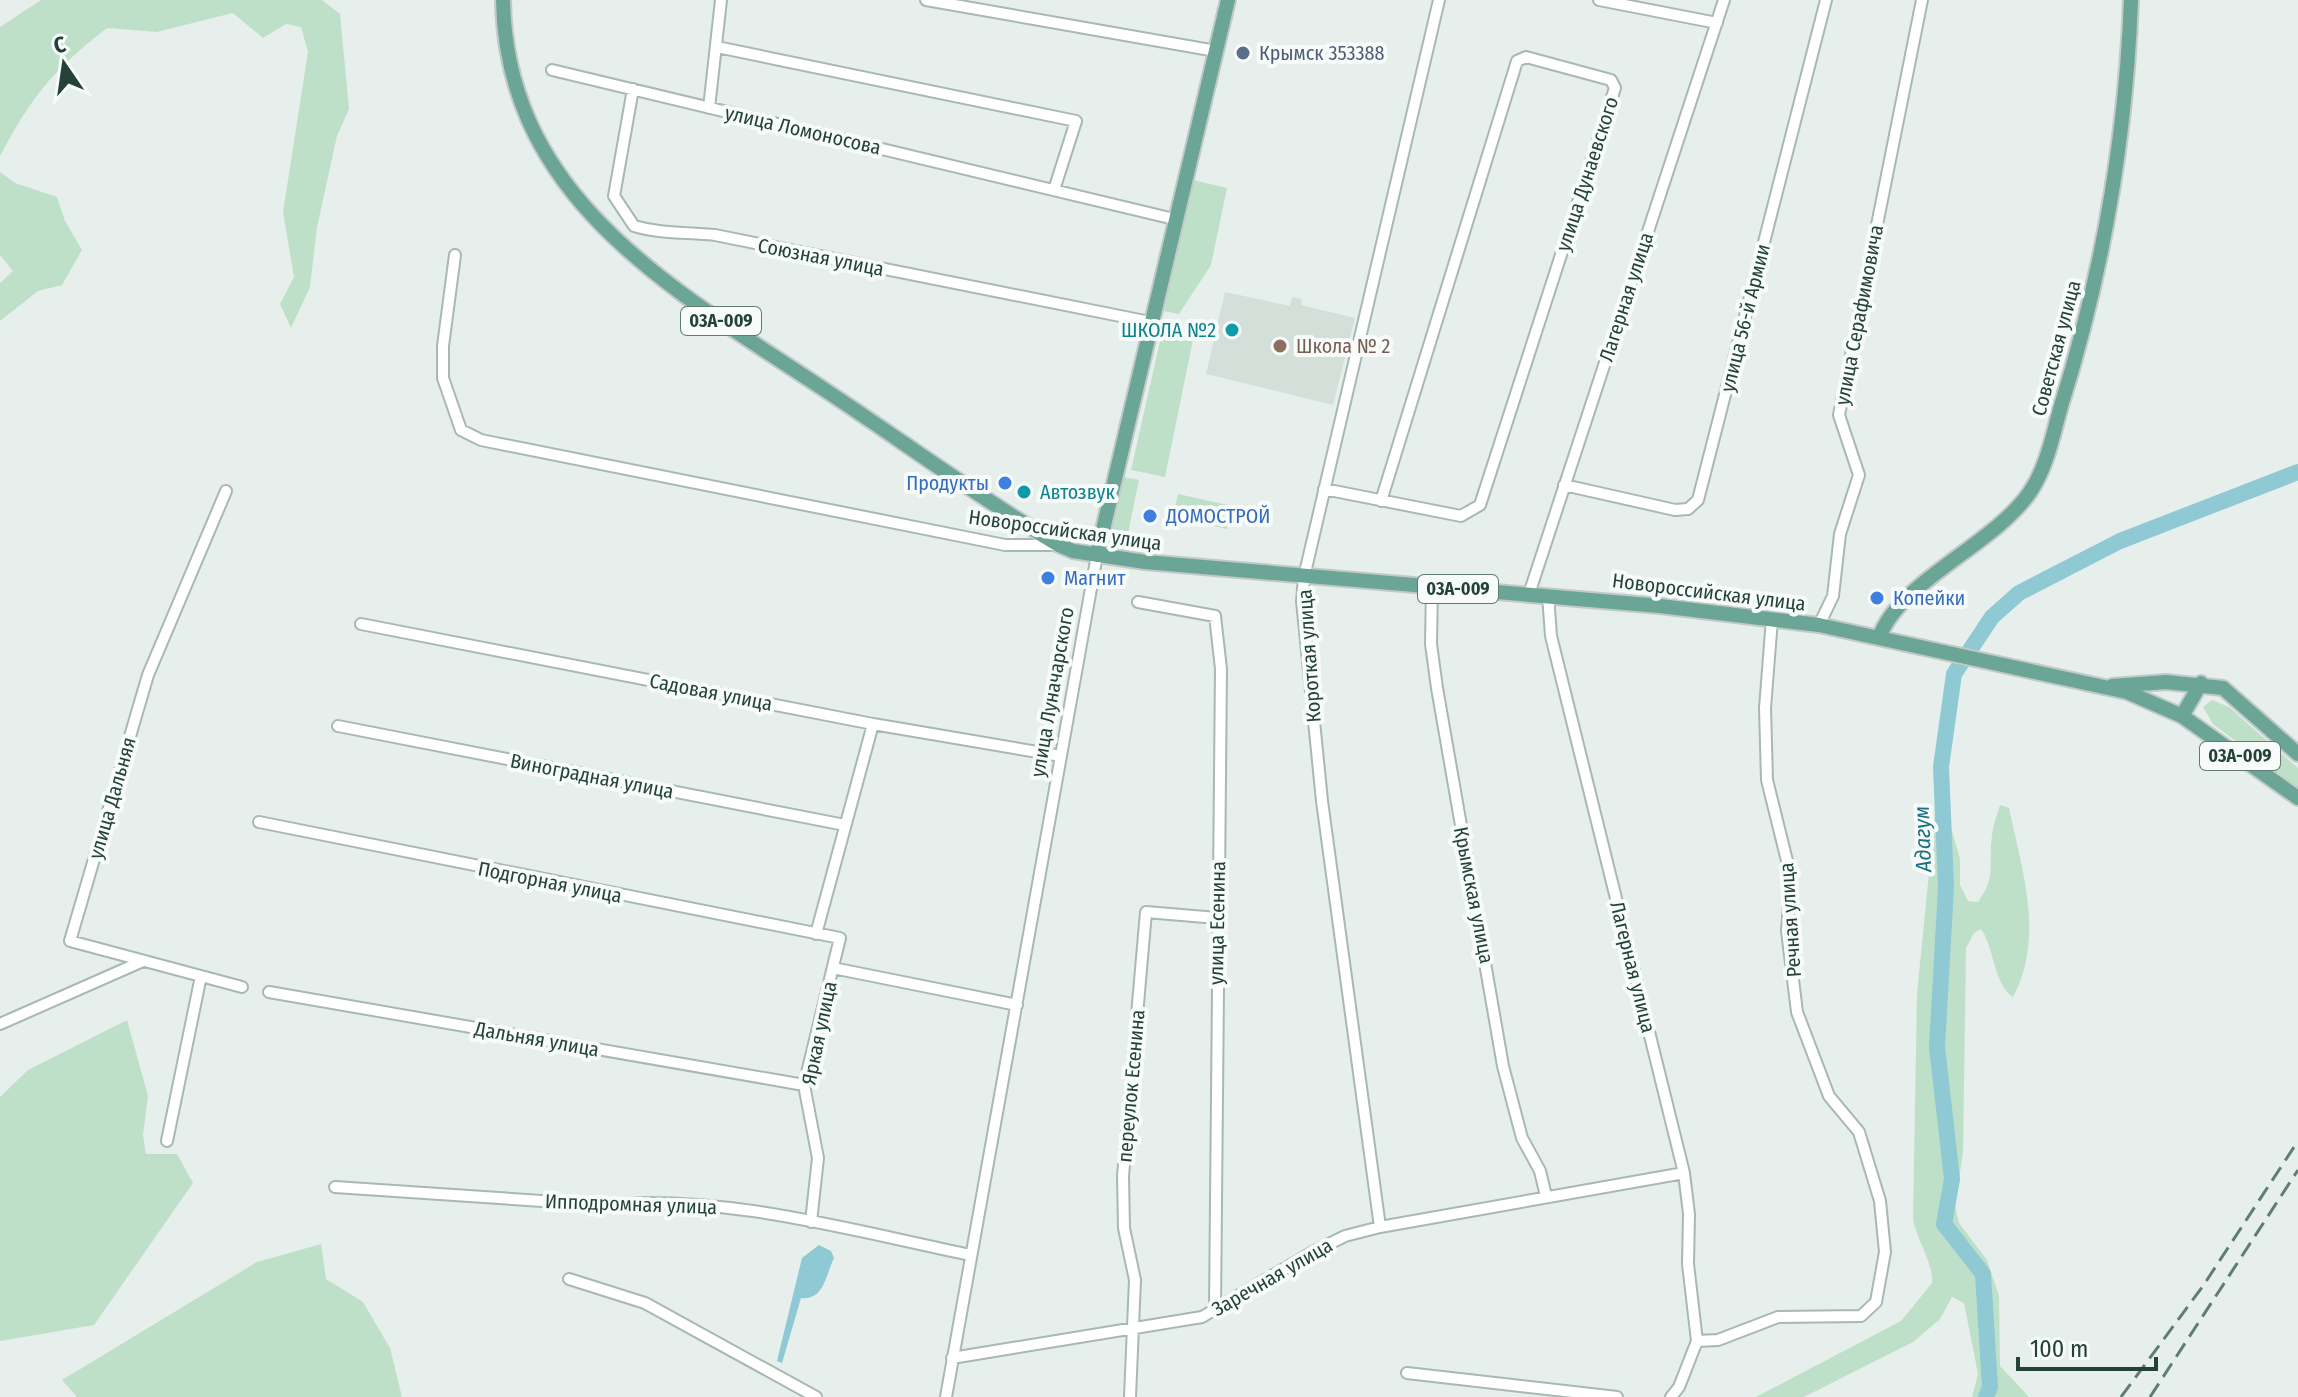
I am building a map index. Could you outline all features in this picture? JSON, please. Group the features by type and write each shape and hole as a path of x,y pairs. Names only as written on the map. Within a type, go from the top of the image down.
{"main road":[{"name":"03А-009","path":"503,0 507,56 536,138 577,198 623,247 750,342 1059,545"},
{"name":"улица Луначарского","path":"1097,555 1228,0"},
{"name":"Советская улица","path":"1879,638 1890,615 2007,519 2030,492 2042,469 2083,333 2101,253 2125,87 2131,0"},
{"name":"Новороссийская улица","path":"1059,545 1097,555 1304,577 1548,595 1819,625 2108,686"},
{"path":"2182,716 2201,683"},
{"path":"2108,686 2201,683 2223,688 2298,754"},
{"name":"03А-009","path":"2108,686 2182,716 2298,798"}],"street":[{"path":"709,108 721,0"},
{"path":"926,0 1216,51"},
{"name":"Короткая улица","path":"1380,1227 1322,801 1302,601 1304,577 1324,489 1439,0"},
{"name":"Лагерная улица","path":"1529,594 1724,0"},
{"name":"улица 56-й Армии","path":"1564,485 1675,510 1688,509 1698,500 1826,0"},
{"name":"улица Серафимовича","path":"1819,625 1833,596 1840,534 1859,475 1839,415 1922,0"},
{"path":"1606,1 1717,23"},
{"path":"717,47 1076,121 1054,190"},
{"name":"улица Дунаевского","path":"1526,57 1611,80 1615,88 1480,505 1461,516 1381,501 1517,61 1526,57"},
{"name":"улица Ломоносова","path":"552,70 1174,219"},
{"name":"Союзная улица","path":"633,89 614,196 634,226 661,234 680,231 715,235 1150,322"},
{"name":"Новороссийская улица","path":"455,255 443,378 461,430 481,440 1005,545 1059,545"},
{"path":"1324,489 1381,501"},
{"name":"улица Дальняя","path":"226,491 148,675 70,941 242,987"},
{"name":"улица Луначарского","path":"946,1397 1097,555"},
{"name":"Крымская улица","path":"1432,587 1431,644 1437,688 1503,1066 1522,1138 1540,1171 1546,1196"},
{"name":"Лагерная улица","path":"1548,595 1551,636 1684,1173 1689,1214 1688,1264 1697,1341"},
{"name":"улица Есенина","path":"1138,602 1215,616 1221,669 1215,1309"},
{"name":"Речная улица","path":"1697,1341 1718,1340 1778,1317 1861,1316 1876,1302 1885,1252 1880,1201 1859,1132 1829,1096 1797,1012 1787,931 1791,877 1767,780 1765,708 1772,619"},
{"name":"Садовая улица","path":"361,624 873,724 1061,756"},
{"path":"816,934 873,724"},
{"name":"Виноградная улица","path":"338,726 845,825"},
{"name":"Подгорная улица","path":"259,822 840,938"},
{"name":"переулок Есенина","path":"1133,1330 1135,1280 1124,1228 1123,1176 1146,912 1217,918"},
{"name":"Яркая улица","path":"811,1222 818,1158 804,1085 840,938"},
{"path":"0,1024 143,961"},
{"path":"833,968 1017,1005"},
{"path":"167,1141 201,976"},
{"name":"Дальняя улица","path":"269,992 804,1085"},
{"name":"Заречная улица","path":"952,1358 1202,1317 1345,1236 1380,1227 1684,1173"},
{"name":"Ипподромная улица","path":"335,1187 601,1205 645,1201 703,1203 971,1255"},
{"path":"569,1279 645,1303 816,1397"},
{"path":"1130,1397 1133,1330"},
{"path":"1671,1397 1679,1387 1697,1341"},
{"path":"1407,1373 1617,1397"}],"shaded area":[{"name":"Школа № 2","path":"1225,292 1290,306 1292,297 1302,299 1301,305 1355,318 1333,405 1206,374"}],"green space":[{"path":"41,0 322,0 340,14 349,109 337,136 317,227 310,287 291,328 280,304 294,277 283,212 308,52 301,27 286,24 263,38 233,13 157,32 107,28 45,85 0,156 0,27"},
{"path":"0,172 15,183 57,197 65,221 82,250 62,285 38,291 0,321 0,283 13,271 0,255"},
{"path":"1193,180 1227,188 1211,265 1179,314 1164,311"},
{"path":"1163,328 1194,335 1165,477 1131,470"},
{"path":"1123,477 1139,480 1124,552 1114,546 1111,530"},
{"path":"1178,494 1232,506 1227,529 1173,517"},
{"path":"2212,700 2229,707 2298,768 2298,788 2213,724 2203,707"},
{"path":"1938,782 1960,859 1960,885 1968,901 1978,902 1988,885 1993,832 2000,805 2009,808 2028,903 2028,951 2013,997 2002,984 1981,929 1974,933 1966,948 1963,1152 1955,1206 1959,1223 1987,1260 1999,1296 2000,1366 2029,1397 1972,1397 1978,1374 1964,1303 1952,1297 1940,1319 1913,1342 1804,1397 1756,1397 1901,1321 1932,1283 1913,1219 1917,994"},
{"path":"127,1020 148,1096 143,1135 146,1154 177,1154 193,1183 94,1325 0,1341 0,1097 28,1070"},
{"path":"321,1244 326,1279 363,1302 390,1348 402,1397 77,1397 62,1380 257,1262"}],"water":[{"path":"819,1245 831,1251 834,1258 819,1291 809,1298 801,1298 782,1363 777,1361 802,1258"}],"waterway":[{"name":"Адагум","path":"1986,1397 1990,1387 1983,1274 1944,1224 1952,1179 1937,1047 1946,887 1941,767 1954,674 1992,617 2019,593 2120,541 2298,472"}],"railway":[{"path":"2121,1397 2203,1286 2298,1141"},
{"path":"2150,1397 2298,1170"}],"place":[{"name":"Крымск 353388","path":"1243,53"},
{"name":"ШКОЛА №2","path":"1232,330"},
{"name":"Школа № 2","path":"1280,346"},
{"name":"Продукты","path":"1005,483"},
{"name":"Автозвук","path":"1024,492"},
{"name":"ДОМОСТРОЙ","path":"1150,516"},
{"name":"Магнит","path":"1048,578"},
{"name":"Копейки","path":"1877,598"}]}
